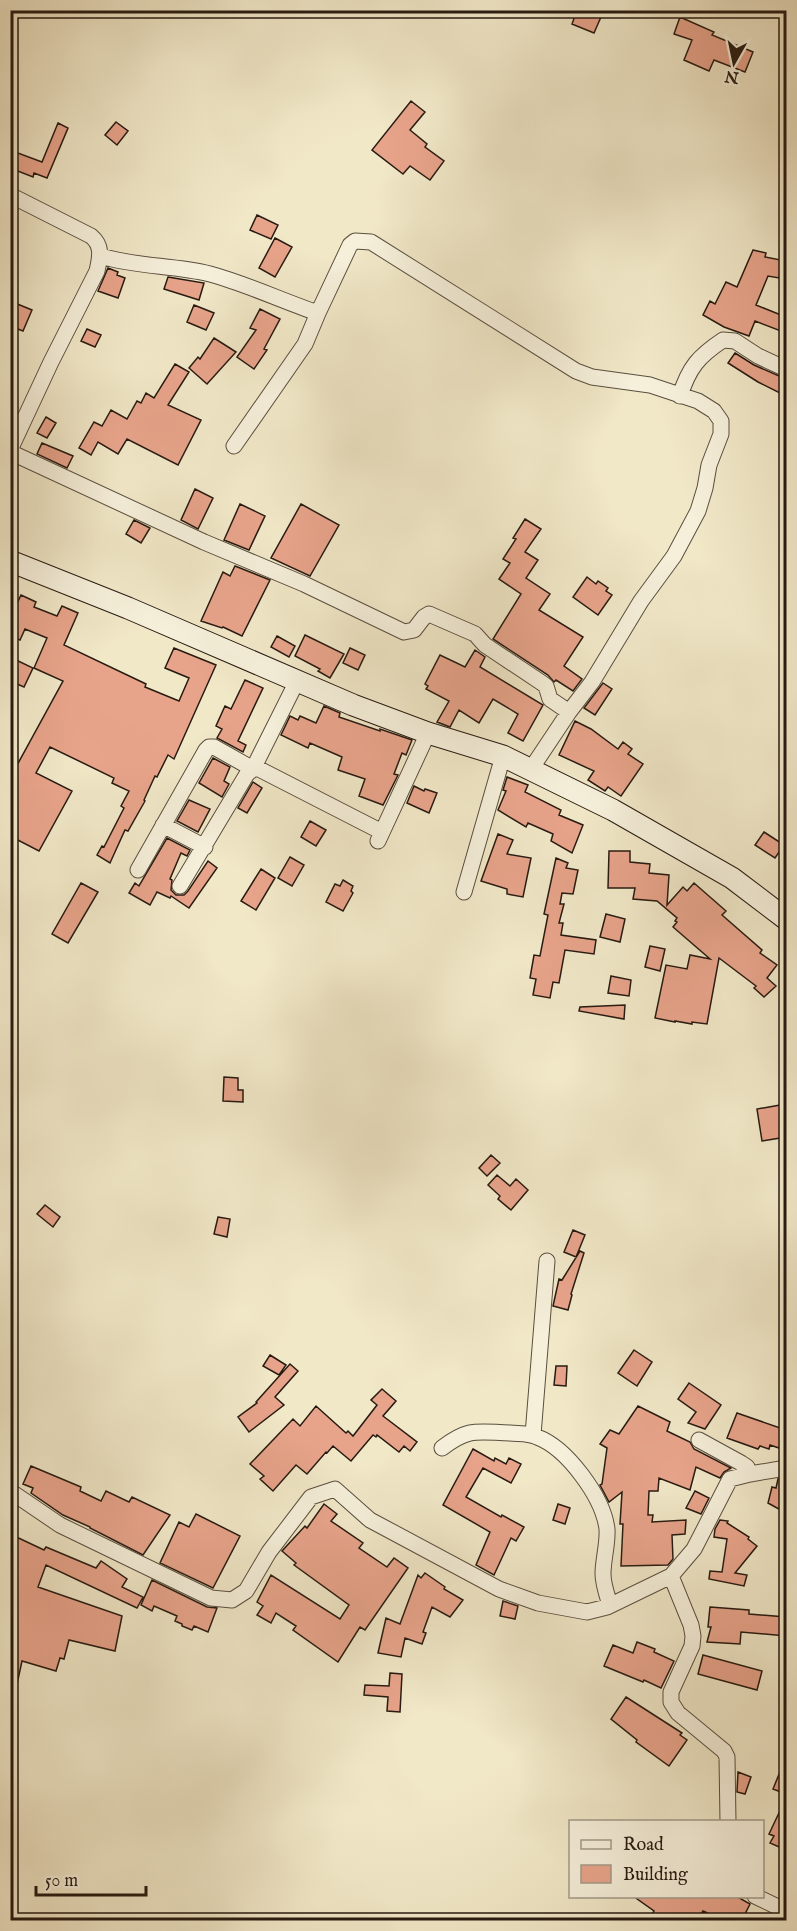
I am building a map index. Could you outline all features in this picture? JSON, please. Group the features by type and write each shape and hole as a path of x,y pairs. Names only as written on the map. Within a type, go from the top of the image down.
{"main road":[{"path":"10,561 128,608 353,705 429,733 503,756 613,810 732,878 786,919"}],"street":[{"path":"10,195 91,236 97,241 101,256 97,272 51,362 10,451 204,542 304,584 404,632 414,630 429,614 475,634 485,645 546,686 550,699 569,712"},
{"path":"234,446 305,344 350,245 355,241 371,242 576,371 600,378 650,385 681,394 714,411 721,421 721,434 709,465 698,511 674,556 641,601 592,682 531,769"},
{"path":"101,256 129,262 176,267 212,275 318,313"},
{"path":"681,394 699,358 723,340 729,339 786,369"},
{"path":"180,886 247,774 253,769 297,681"},
{"path":"138,870 209,747 214,747 253,769 259,769 380,836 429,733"},
{"path":"464,892 503,756"},
{"path":"163,825 205,847"},
{"path":"532,1435 547,1261"},
{"path":"442,1448 456,1437 468,1433 532,1435 547,1442 568,1460 585,1480 600,1504 607,1527 603,1573 610,1605"},
{"path":"699,1440 747,1467 750,1474"},
{"path":"10,1491 60,1526 211,1598 232,1600 246,1591 268,1552 311,1497 335,1489 370,1520 499,1589 538,1603 586,1612 610,1605 672,1576 694,1549 730,1479 786,1468"},
{"path":"672,1576 692,1626 693,1636 692,1646 671,1692 672,1702 678,1713 727,1756 728,1820"},
{"path":"759,1898 786,1911"}],"building":[{"path":"577,10 604,10 594,33 572,24"},
{"path":"680,17 714,32 712,35 753,52 745,72 714,60 709,71 684,60 692,40 674,34"},
{"path":"411,101 425,112 410,130 427,144 425,147 444,161 430,180 410,166 403,174 372,150"},
{"path":"116,122 128,131 117,145 105,135"},
{"path":"58,123 68,128 47,178 34,173 33,177 10,168 10,150 42,162"},
{"path":"257,215 278,225 271,239 250,230"},
{"path":"275,238 292,247 275,277 259,268"},
{"path":"753,250 766,253 765,257 786,261 786,275 780,273 779,278 768,276 756,305 786,317 786,333 755,321 749,336 724,327 703,315 710,301 715,304 726,282 737,287"},
{"path":"108,268 125,278 118,298 98,291"},
{"path":"168,277 204,283 199,300 164,289"},
{"path":"10,301 32,310 23,331 10,326"},
{"path":"194,305 214,313 206,330 187,322"},
{"path":"260,309 280,319 264,349 267,350 254,369 237,357 256,330 250,328"},
{"path":"87,329 101,335 95,347 81,341"},
{"path":"214,338 236,352 207,384 189,368 198,357 200,359"},
{"path":"735,353 754,365 786,379 786,396 728,363"},
{"path":"175,364 189,372 168,405 201,420 178,465 127,439 118,454 98,442 91,455 79,448 94,422 102,426 111,410 127,419 137,401 141,403 146,393 154,398"},
{"path":"46,417 56,423 47,438 37,433"},
{"path":"42,443 73,456 67,468 37,454"},
{"path":"195,489 213,498 198,529 181,520"},
{"path":"240,504 265,516 249,550 224,540"},
{"path":"301,504 339,525 310,576 271,558"},
{"path":"525,519 541,529 525,552 538,560 526,578 550,594 539,610 583,637 564,666 582,679 573,691 556,680 554,682 548,675 493,639 521,594 499,579 510,563 503,559"},
{"path":"134,520 150,528 141,543 126,534"},
{"path":"235,566 270,580 242,636 223,627 201,621 223,572 230,576"},
{"path":"587,577 596,584 598,581 608,588 606,591 612,595 598,615 573,597"},
{"path":"21,595 36,602 34,607 57,616 62,606 78,613 64,645 146,684 145,687 179,701 189,678 165,668 174,648 216,665 174,759 168,755 157,777 155,776 145,801 128,831 125,830 110,863 97,855 102,846 104,847 124,808 121,806 129,791 112,783 114,778 50,747 36,773 72,791 39,851 10,836 10,778 63,681 34,668 47,638 25,629 20,640 10,636 10,608 14,610"},
{"path":"305,635 344,654 330,678 318,671 320,669 295,656"},
{"path":"277,636 295,646 289,657 271,647"},
{"path":"350,648 365,655 358,670 343,663"},
{"path":"475,650 485,657 480,667 543,705 523,741 508,733 518,714 493,699 479,723 459,710 450,727 437,722 449,701 426,689 428,686 425,684 440,655 465,667"},
{"path":"14,659 33,668 24,687 10,681 10,666"},
{"path":"245,680 263,688 238,741 246,745 243,752 217,738 222,729 216,726 225,706 231,709"},
{"path":"603,683 612,689 595,715 584,708"},
{"path":"324,706 340,713 339,717 412,740 406,755 402,753 394,774 398,775 383,805 359,796 365,779 338,770 342,757 310,743 308,748 281,735 290,716 298,720 300,716 316,723"},
{"path":"575,721 591,729 618,749 623,742 632,749 628,754 643,764 621,796 608,787 605,791 588,780 594,771 559,755"},
{"path":"213,758 230,767 224,781 229,784 222,797 199,783"},
{"path":"507,777 528,785 525,792 561,810 559,815 583,825 572,853 551,841 553,834 528,823 526,827 498,810 506,791 503,790"},
{"path":"253,782 262,788 247,813 238,808"},
{"path":"414,786 424,791 425,789 437,793 429,813 407,803"},
{"path":"189,800 210,809 198,832 177,821"},
{"path":"310,821 326,830 316,846 301,837"},
{"path":"764,832 784,845 775,858 755,845"},
{"path":"498,834 513,840 507,854 531,858 523,897 507,894 507,889 481,881"},
{"path":"167,838 190,850 187,856 181,853 170,879 172,880 171,890 176,895 184,895 188,891 208,861 217,868 189,908 171,896 170,898 157,892 150,905 129,893 135,883 139,886"},
{"path":"609,851 630,851 630,862 650,864 649,873 669,875 667,905 683,887 687,891 694,883 726,911 722,915 762,950 760,953 777,965 767,978 776,986 764,997 754,988 756,986 719,958 707,1024 655,1018 666,965 687,969 690,955 710,959 673,927 677,918 657,901 633,899 635,888 608,888"},
{"path":"290,857 304,865 292,886 278,878"},
{"path":"556,858 568,863 566,868 578,870 573,894 562,893 560,904 564,904 559,923 563,923 561,935 596,940 594,954 565,950 559,983 553,982 550,998 533,995 536,979 530,978 534,955 540,956 548,915 544,914"},
{"path":"261,869 275,878 256,910 241,901"},
{"path":"343,880 353,886 351,891 353,893 343,911 326,902 335,884 340,886"},
{"path":"81,883 98,892 68,943 52,934"},
{"path":"606,914 625,919 620,942 600,937"},
{"path":"650,946 665,949 660,971 645,967"},
{"path":"611,976 631,980 629,996 608,993"},
{"path":"625,1005 624,1019 579,1011 580,1007"},
{"path":"224,1077 238,1078 238,1090 243,1090 243,1102 223,1101"},
{"path":"786,1104 786,1137 762,1141 757,1109"},
{"path":"491,1155 500,1163 487,1176 479,1168"},
{"path":"497,1175 510,1186 516,1179 528,1190 511,1210 498,1199 500,1196 488,1185"},
{"path":"45,1205 60,1217 53,1227 37,1214"},
{"path":"218,1217 230,1219 227,1237 214,1234"},
{"path":"573,1230 585,1235 576,1257 564,1252"},
{"path":"580,1251 584,1253 568,1310 553,1306 559,1279 562,1280"},
{"path":"634,1350 652,1362 637,1386 618,1373"},
{"path":"270,1355 286,1365 279,1375 263,1366"},
{"path":"290,1364 298,1371 275,1397 284,1405 249,1432 238,1417 257,1403"},
{"path":"556,1366 567,1366 566,1386 554,1385"},
{"path":"689,1383 721,1405 705,1429 688,1423 696,1412 678,1399"},
{"path":"382,1389 396,1401 383,1416 417,1442 410,1451 404,1446 399,1452 377,1435 376,1437 373,1435 351,1461 333,1446 307,1474 296,1465 273,1491 260,1479 264,1476 250,1464 293,1419 300,1426 316,1406 346,1433 348,1431 353,1436 377,1405 371,1400"},
{"path":"638,1406 670,1422 667,1431 690,1442 694,1449 731,1468 720,1478 696,1467 690,1490 659,1478 658,1491 649,1491 648,1515 653,1515 652,1522 686,1520 685,1534 672,1535 673,1559 668,1565 621,1566 622,1492 609,1502 600,1485 607,1448 600,1444 610,1430 619,1434"},
{"path":"737,1413 786,1430 779,1448 770,1445 769,1449 760,1446 758,1449 727,1438"},
{"path":"473,1449 494,1461 495,1458 506,1464 509,1458 521,1464 511,1483 483,1468 466,1497 524,1527 516,1541 511,1538 494,1575 476,1565 490,1532 443,1505"},
{"path":"31,1466 81,1487 80,1491 101,1501 106,1491 129,1502 132,1497 170,1515 143,1555 63,1515 31,1493 33,1488 23,1484"},
{"path":"786,1478 786,1513 768,1503 772,1487 776,1488 778,1479"},
{"path":"695,1491 709,1498 701,1514 686,1508"},
{"path":"324,1504 337,1514 331,1521 363,1543 359,1548 387,1567 394,1558 408,1568 365,1630 360,1627 338,1662 293,1630 296,1626 276,1613 271,1623 257,1615 263,1606 257,1602 271,1575 340,1619 349,1605 294,1565 296,1563 282,1551 305,1526 307,1528"},
{"path":"558,1504 570,1508 565,1524 553,1520"},
{"path":"196,1514 240,1536 213,1588 160,1563 179,1522 189,1527"},
{"path":"720,1520 728,1521 727,1523 749,1537 748,1539 757,1546 735,1573 747,1575 744,1586 709,1579 710,1571 722,1572 727,1539 714,1537"},
{"path":"10,1534 44,1550 46,1547 96,1568 101,1561 127,1579 122,1587 143,1597 137,1608 46,1565 38,1587 122,1616 115,1651 69,1640 64,1659 60,1658 56,1671 22,1661 16,1689 10,1688"},
{"path":"425,1573 445,1587 444,1589 463,1600 450,1617 432,1607 423,1632 426,1633 422,1644 405,1638 401,1657 378,1653 386,1618 400,1624 418,1575 421,1578"},
{"path":"152,1580 207,1607 217,1608 208,1632 194,1626 192,1630 182,1626 175,1621 177,1616 154,1606 152,1611 141,1605"},
{"path":"503,1601 518,1606 515,1619 500,1616"},
{"path":"710,1607 749,1610 749,1614 786,1617 786,1636 741,1632 740,1644 707,1642 711,1627 708,1627"},
{"path":"637,1642 655,1649 654,1652 674,1661 661,1688 604,1666 613,1645 633,1653"},
{"path":"703,1655 762,1671 757,1690 698,1674"},
{"path":"390,1673 402,1674 400,1712 387,1711 388,1697 364,1695 365,1685 389,1686"},
{"path":"626,1697 682,1733 680,1735 687,1740 669,1766 636,1742 637,1740 611,1719"},
{"path":"786,1757 786,1794 773,1789"},
{"path":"738,1772 751,1777 745,1794 737,1792"},
{"path":"786,1798 786,1850 770,1843 774,1836 769,1834"},
{"path":"636,1898 740,1898 750,1904 742,1920 723,1920 703,1911 697,1920 648,1920 654,1911"}]}
